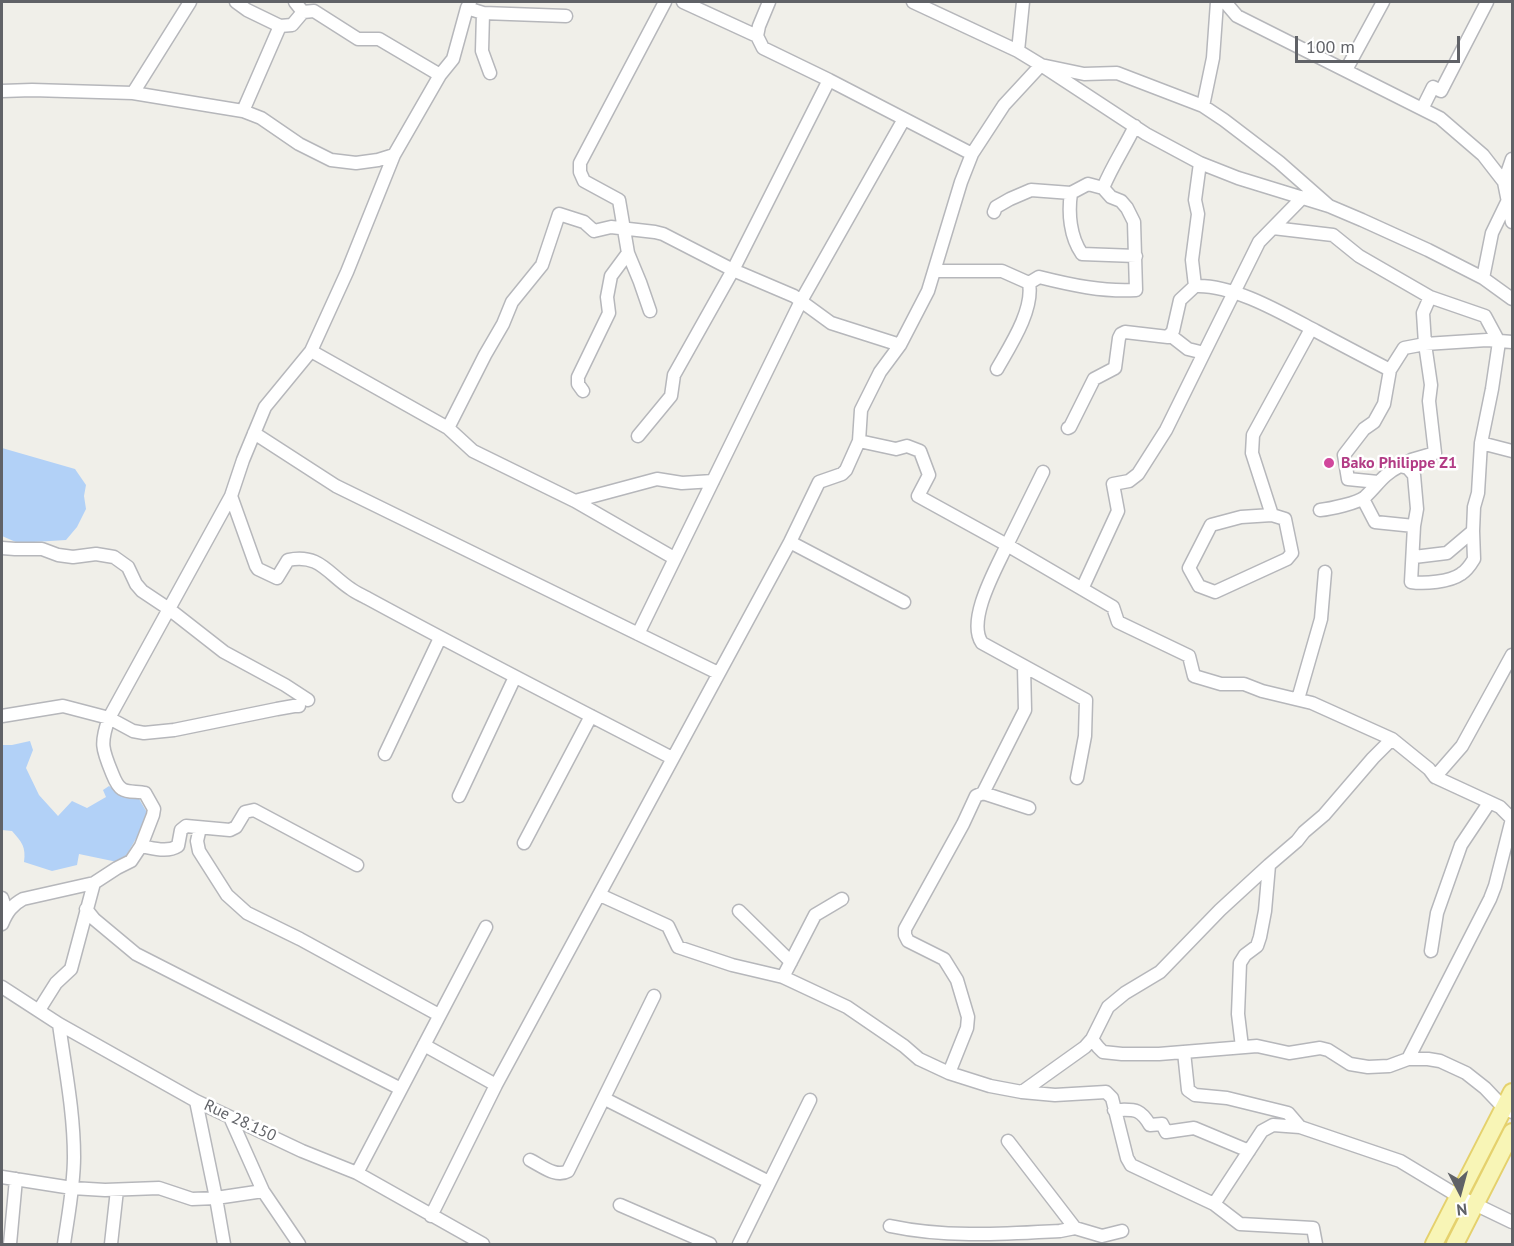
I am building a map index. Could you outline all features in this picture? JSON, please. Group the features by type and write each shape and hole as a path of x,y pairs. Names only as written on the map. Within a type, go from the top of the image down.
{"main road":[{"path":"1434,1245 1458,1196 1508,1110 1512,1092"},
{"path":"1455,1245 1512,1132"}],"street":[{"path":"133,93 190,2"},
{"path":"236,2 280,26 292,25 303,12 314,11 358,39 379,39 440,75"},
{"path":"295,2 303,12"},
{"path":"650,311 628,253 619,200 584,181 580,172 580,163 665,2"},
{"path":"683,2 757,36"},
{"path":"769,2 757,36 763,48 972,154"},
{"path":"913,2 1018,51 1135,126 1200,163 1238,178 1329,206 1428,250 1483,278 1512,299"},
{"path":"1018,51 1023,2"},
{"path":"1203,106 1214,58 1217,2"},
{"path":"1225,2 1237,16 1440,118 1483,155 1508,184"},
{"path":"1346,70 1383,2"},
{"path":"1422,109 1433,87 1441,91 1487,2"},
{"path":"4,918 14,904 23,899 94,883 117,868 125,866 141,846 154,808 145,793 124,790 117,785 102,746 109,718 231,496 243,459 266,407 311,351 347,272 393,155 440,75 453,59 468,5 483,13 566,16"},
{"path":"483,13 482,51 490,73"},
{"path":"243,111 280,26"},
{"path":"1041,65 1084,74 1117,73 1203,106 1279,162 1329,206"},
{"path":"431,1216 496,1085 790,542 819,482 842,474 846,470 859,441 861,410 880,372 900,345 928,291 961,182 972,154 1004,105 1041,65"},
{"path":"638,436 671,396 674,375 733,270 829,80"},
{"path":"2,91 133,93 243,111 261,118 299,144 331,160 356,163 393,155"},
{"path":"638,634 801,301 904,119"},
{"path":"1103,188 1135,126"},
{"path":"1512,159 1508,184 1512,222"},
{"path":"1195,286 1192,260 1198,214 1195,200 1200,163"},
{"path":"994,212 996,207 1031,190 1071,193 1088,184 1103,188 1111,197 1121,201 1134,222 1136,290 1114,291 1066,284 1040,277 1029,283"},
{"path":"1071,193 1068,210 1076,246 1082,254 1136,256"},
{"path":"1082,589 1118,512 1113,484 1129,481 1138,474 1166,430 1260,242 1303,197"},
{"path":"1483,278 1492,233 1508,201"},
{"path":"448,428 503,324 512,302 542,266 559,214 584,222 594,231 610,227 663,234 733,270 787,293 827,321 900,345"},
{"path":"1272,228 1333,236 1359,256 1430,297 1485,316 1499,342 1481,443 1478,493 1474,507 1474,559 1462,574 1445,581 1411,582 1417,509 1414,475 1408,468 1400,466 1392,470 1364,499 1320,510"},
{"path":"582,391 578,384 578,377 609,313 607,297 611,276 628,253"},
{"path":"934,271 1002,271 1029,283"},
{"path":"997,369 1022,323 1031,291 1029,283"},
{"path":"1068,428 1095,379 1115,368 1121,334 1125,332 1166,337 1170,335 1180,300 1195,286 1204,285 1234,292 1277,311 1390,370"},
{"path":"1408,468 1412,460 1435,453 1429,401 1431,385 1423,313 1430,297"},
{"path":"1272,515 1252,453 1253,435 1311,328"},
{"path":"1170,335 1188,349 1204,353"},
{"path":"1378,482 1348,479 1344,455 1364,429 1374,422 1384,404 1390,370 1404,348 1425,344 1487,340 1512,342"},
{"path":"311,351 448,428 473,451 575,501 674,558"},
{"path":"254,433 336,486 718,673"},
{"path":"859,441 896,449 907,446 920,451 929,475 918,496 1113,607 1118,622 1189,656 1194,676 1221,684 1245,684 1262,691 1312,703 1392,739 1429,769 1435,777 1500,807 1512,819 1490,899 1408,1059"},
{"path":"1481,443 1512,451"},
{"path":"1043,472 982,599 978,629 982,643 1086,700 1085,736 1077,778"},
{"path":"575,501 657,479 681,483 713,481"},
{"path":"231,496 258,568 277,578 288,560 300,557 320,563 352,590 672,758"},
{"path":"1364,499 1375,522 1414,526"},
{"path":"1272,515 1285,519 1292,553 1287,559 1215,592 1199,586 1189,568 1211,525 1241,517 1272,515"},
{"path":"1414,557 1447,553 1473,531"},
{"path":"790,542 904,602"},
{"path":"2,548 42,549 58,555 73,557 96,554 114,557 128,567 142,591 224,652 285,685 304,703 174,730 144,733 134,731 109,718 63,706 2,716"},
{"path":"1298,699 1321,620 1325,572"},
{"path":"386,754 440,638"},
{"path":"1435,777 1462,746 1512,655"},
{"path":"983,793 1025,710 1024,667"},
{"path":"459,796 515,677"},
{"path":"525,843 591,716"},
{"path":"1022,1092 1085,1047 1092,1039 1108,1006 1160,972 1220,910 1324,815 1392,739"},
{"path":"949,1073 967,1028 968,1017 957,980 944,959 908,941 905,929 963,824 975,796 983,793 1029,808"},
{"path":"1431,951 1437,913 1461,845 1489,803"},
{"path":"141,846 174,849 178,846 181,830 186,826 230,830 236,827 245,812 254,810 357,865"},
{"path":"200,828 197,841 199,851 227,895 247,913 300,939 440,1016"},
{"path":"1242,1047 1238,1014 1240,963 1245,955 1257,946 1260,938 1269,865"},
{"path":"39,1010 56,983 71,969 94,883"},
{"path":"600,895 668,926 678,947 732,965 783,977 847,1007 919,1059 949,1073 990,1086 1022,1092 1055,1095 1106,1092 1112,1098 1126,1158 1131,1165 1214,1204 1240,1224 1313,1228 1316,1245"},
{"path":"2,898 4,918"},
{"path":"783,977 815,915 842,899"},
{"path":"86,909 94,919 136,954 401,1089"},
{"path":"739,911 791,962"},
{"path":"357,1173 486,927"},
{"name":"Rue 28.150","path":"2,987 59,1024 196,1101 302,1151 357,1173 483,1245"},
{"path":"530,1160 556,1174 568,1171 654,996"},
{"path":"59,1024 71,1108 74,1157 64,1245"},
{"path":"1092,1039 1107,1053 1160,1054 1257,1046 1289,1053 1320,1048 1328,1050 1350,1064 1368,1067 1389,1066 1408,1059 1440,1061 1466,1073 1508,1110"},
{"path":"424,1045 496,1085"},
{"path":"1184,1052 1188,1090 1195,1095 1227,1098 1288,1113 1300,1127"},
{"path":"605,1099 770,1182"},
{"path":"739,1245 810,1100"},
{"path":"196,1101 224,1245"},
{"path":"1114,1110 1137,1110 1143,1114 1150,1125 1162,1124 1166,1132 1194,1128 1249,1151"},
{"path":"230,1117 263,1191 299,1245"},
{"path":"1214,1204 1262,1131 1273,1125 1300,1127 1400,1161 1458,1196 1512,1222"},
{"path":"1008,1141 1075,1228"},
{"path":"2,1177 72,1188 117,1190 159,1188 188,1198 216,1198 263,1191"},
{"path":"10,1245 16,1179"},
{"path":"111,1245 117,1190"},
{"path":"620,1205 710,1245"},
{"path":"890,1226 919,1232 1019,1239 1075,1228 1102,1236 1122,1231"}],"water":[{"path":"2,448 75,469 86,485 84,496 86,509 77,527 66,540 18,543 2,536"},
{"path":"30,741 33,750 26,768 39,795 58,816 72,801 87,808 106,797 103,790 109,786 127,798 138,797 149,816 122,863 79,854 77,865 52,871 24,862 24,848 21,842 12,831 2,830 2,745"}],"place":[{"name":"Bako Philippe Z1","path":"1329,463"}]}
